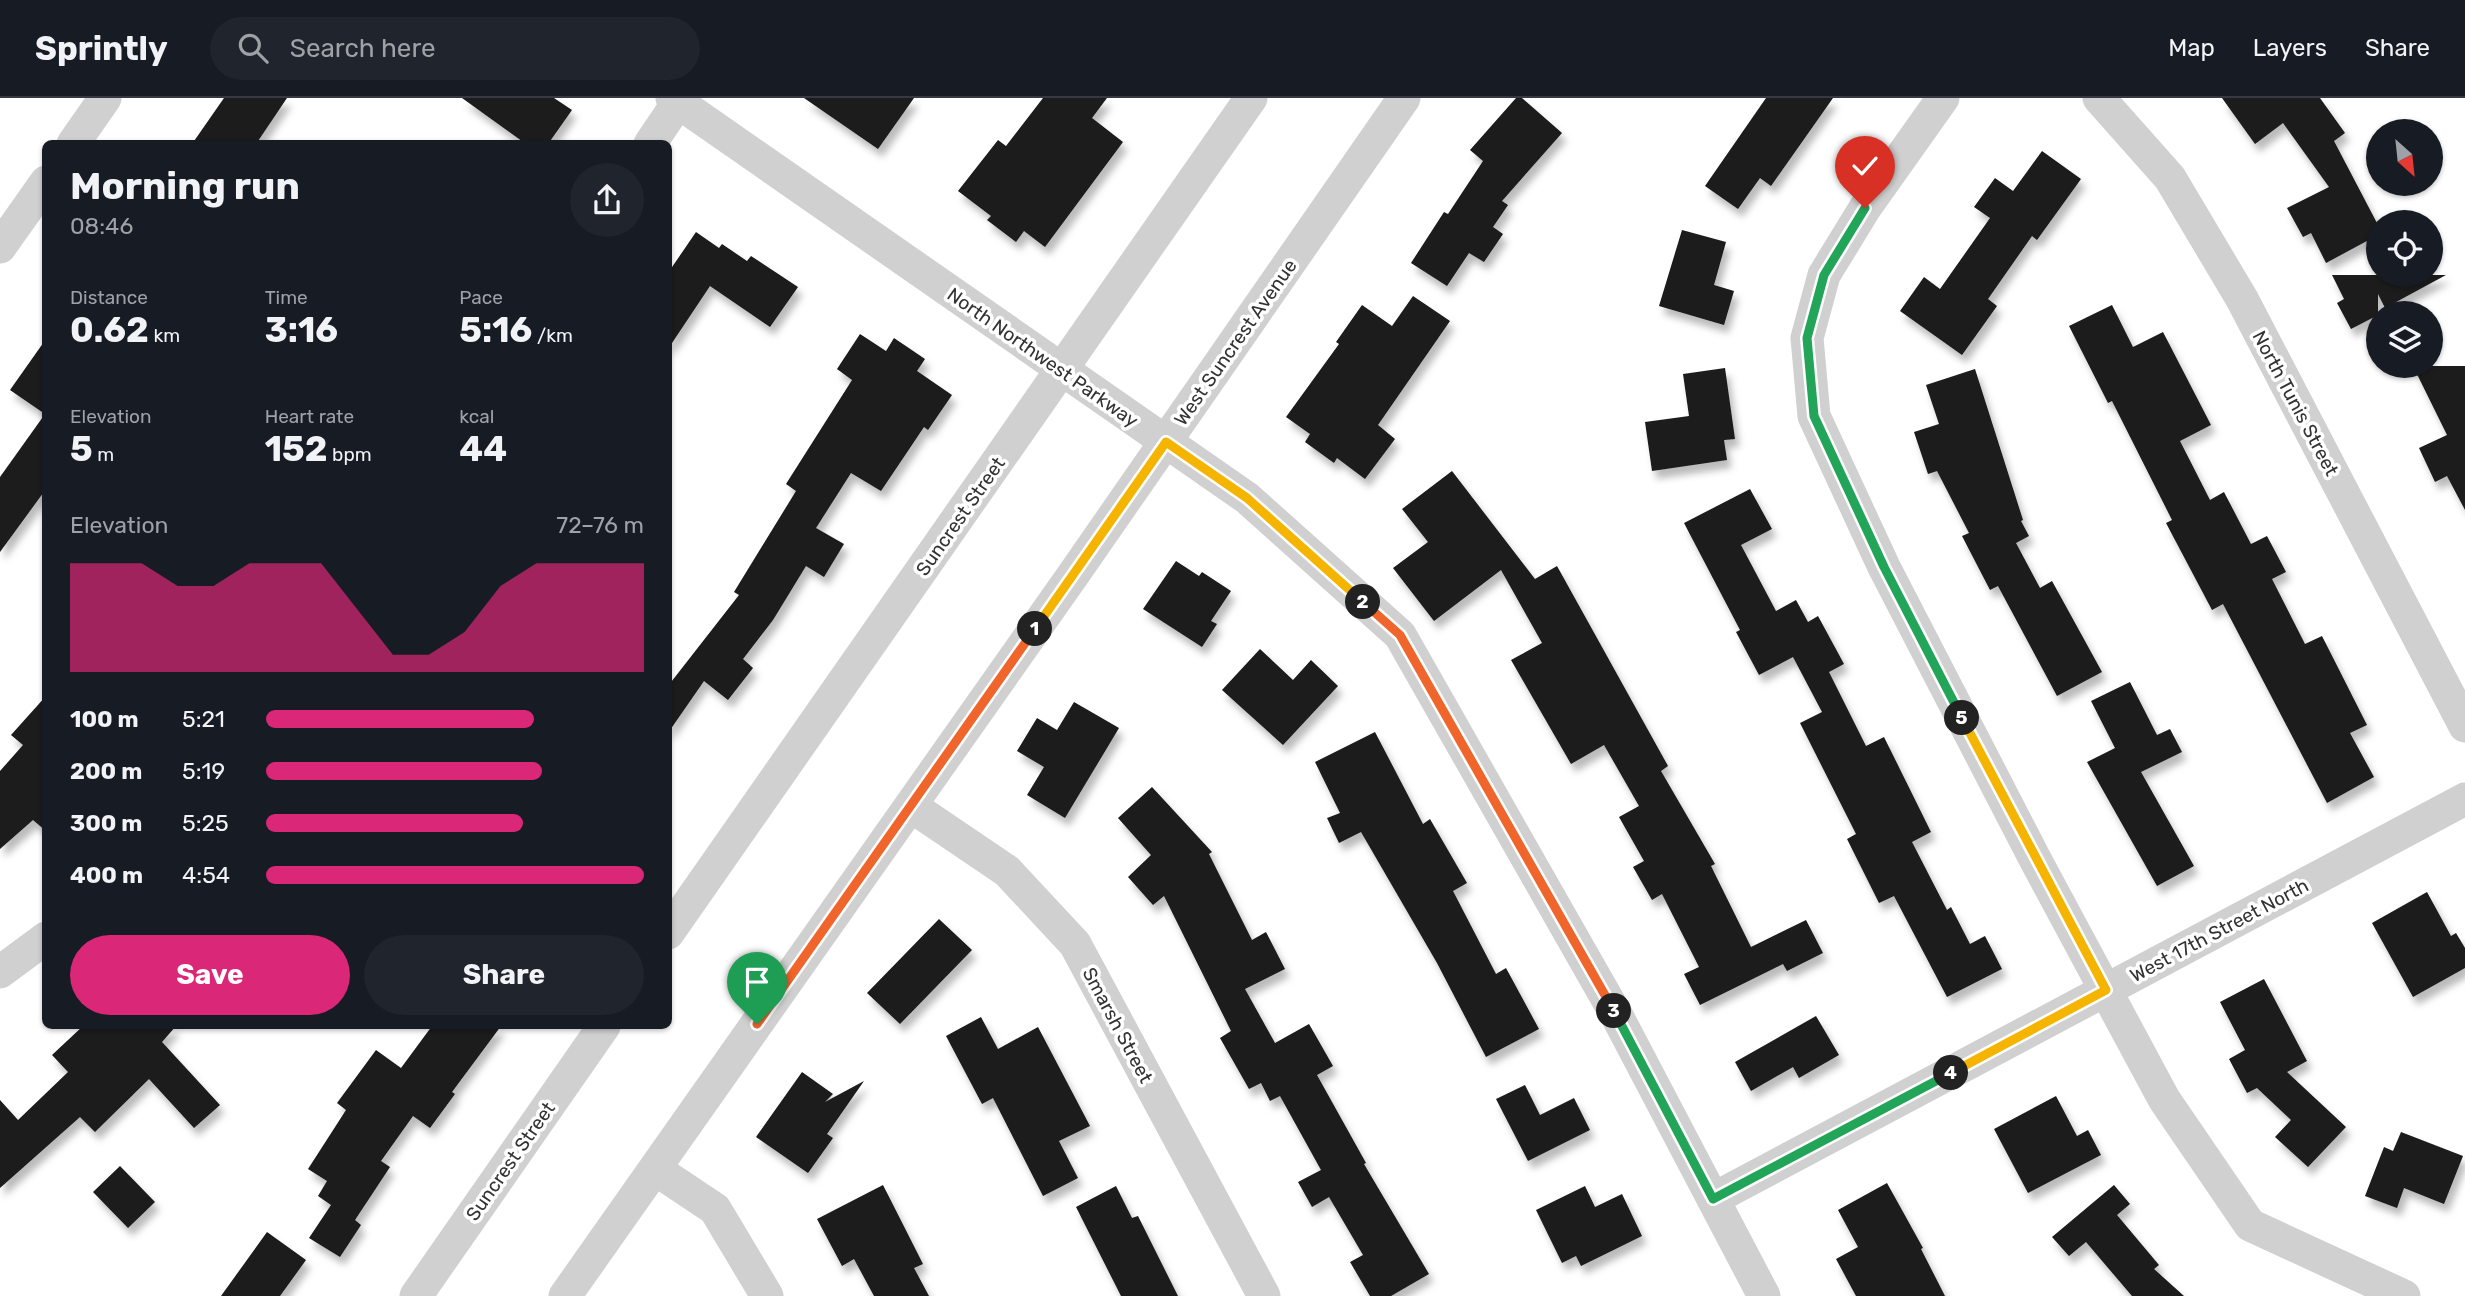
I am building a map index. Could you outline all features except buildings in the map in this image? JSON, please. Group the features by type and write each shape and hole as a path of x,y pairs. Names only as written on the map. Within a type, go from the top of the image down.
{"street":[{"path":"76,140 105,98"},
{"name":"Suncrest Street","path":"672,927 1251,98"},
{"name":"West Suncrest Avenue","path":"565,1296 1166,442 1404,98"},
{"path":"1943,98 1865,208 1824,275 1807,338 1814,416 1884,567 2035,859 2164,1099 2250,1225 2404,1296"},
{"name":"North Tunis Street","path":"2099,98 2170,178 2242,299 2465,726"},
{"path":"652,140 677,100"},
{"name":"North Northwest Parkway","path":"677,100 1247,498 1400,635 1617,1016 1764,1296"},
{"path":"0,247 42,188"},
{"name":"West 17th Street North","path":"1713,1199 2465,799"},
{"name":"Smarsh Street","path":"911,806 1007,871 1075,944 1264,1296"},
{"path":"0,972 42,941"},
{"name":"Suncrest Street","path":"416,1296 602,1029"},
{"path":"655,1169 715,1209 766,1296"}],"route":[{"path":"757,1024 1166,442 1247,498 1400,635 1617,1016 1713,1199 2106,990 1884,567 1814,416 1807,338 1824,275 1865,208"}]}
